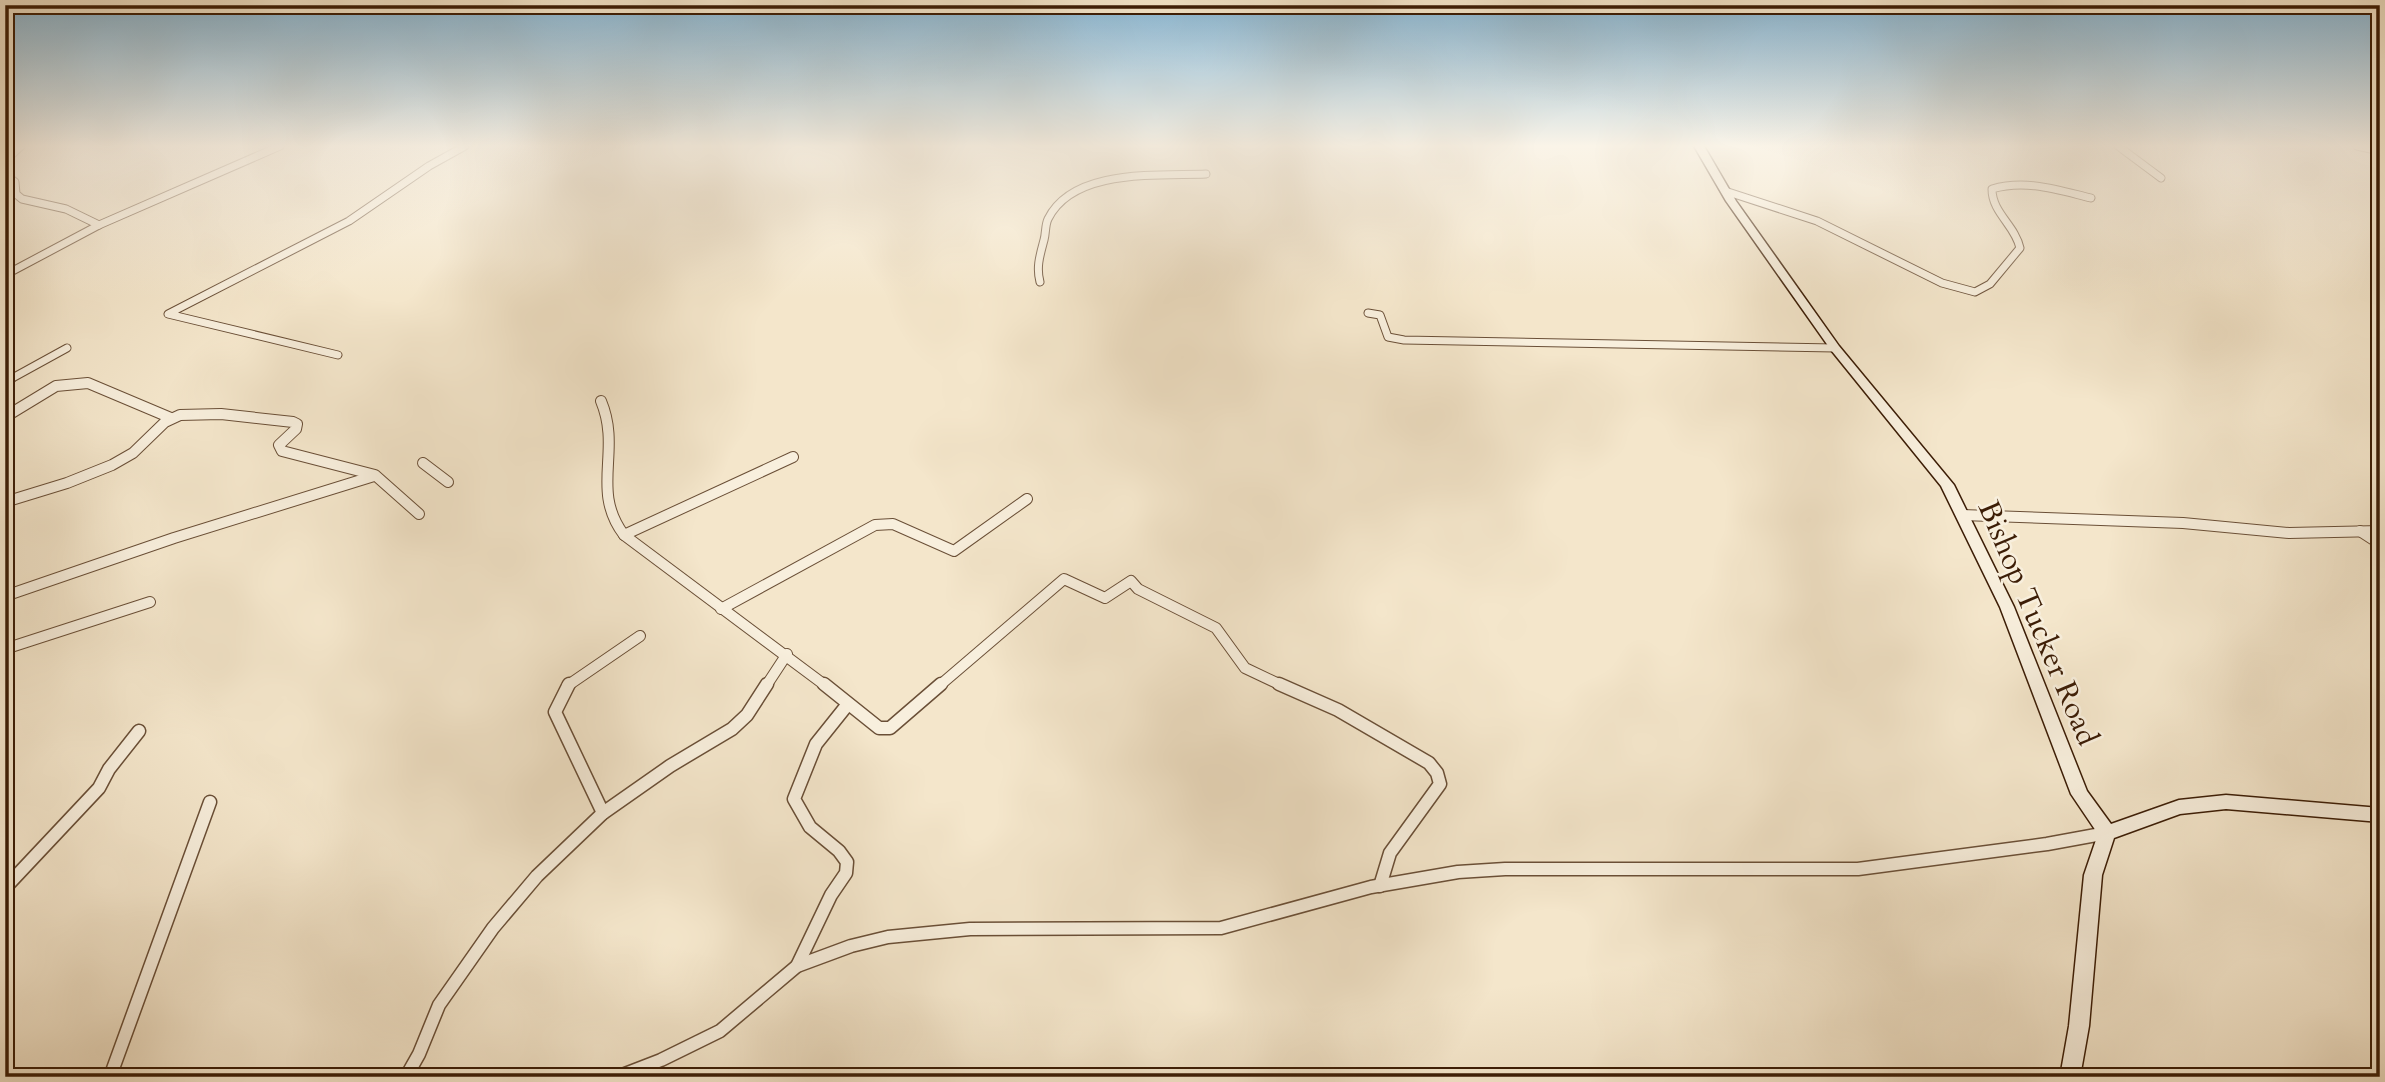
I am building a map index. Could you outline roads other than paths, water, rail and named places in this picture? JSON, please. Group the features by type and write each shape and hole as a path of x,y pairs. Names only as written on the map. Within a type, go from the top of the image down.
{"main road":[{"name":"Bishop Tucker Road","path":"1729,196 1835,348 1947,485 2007,607 2080,794 2106,833"},
{"path":"2070,1077 2079,1026 2093,875 2106,833 2179,807 2226,802 2380,814"}],"street":[{"path":"19,196 66,209 99,225"},
{"path":"5,275 99,225 164,196"},
{"path":"338,355 168,314 349,221 385,196"},
{"path":"1040,282 1036,265 1047,220 1068,196"},
{"path":"1742,196 1817,220 1942,283 1959,290 1975,292 1990,284 2020,248 2017,236 1994,204 1993,196"},
{"path":"2083,196 2091,198"},
{"path":"1368,313 1380,316 1388,337 1404,340 1835,348"},
{"path":"5,382 67,348"},
{"path":"5,417 56,386 88,383 171,418 202,415 293,422 297,424 296,429 279,445 282,451 375,475 419,514"},
{"path":"601,401 609,420 610,434 607,503 612,519 624,535 721,609 787,654 879,728 890,728 1060,581 1069,580 1105,598 1131,581 1138,589 1216,628 1245,668 1338,710 1429,763 1437,773 1440,784 1390,853 1380,886"},
{"path":"5,502 86,476 126,457 140,448 171,418"},
{"path":"624,535 793,457"},
{"path":"423,463 448,482"},
{"path":"5,596 174,538 375,475"},
{"path":"721,609 875,525 893,524 954,551 1027,499"},
{"path":"1962,515 2171,522 2289,533 2380,531"},
{"path":"2358,530 2380,544"},
{"path":"5,645 11,646 150,602"},
{"path":"603,813 555,712 566,685 640,636"},
{"path":"406,1077 419,1054 439,1005 493,928 537,876 603,813 670,766 732,729 747,715 787,654"},
{"path":"797,966 831,895 846,873 847,862 839,851 810,827 794,799 816,744 848,704"},
{"path":"5,888 99,788 109,769 139,731"},
{"path":"110,1077 210,802"},
{"path":"617,1077 661,1060 720,1031 797,966 851,946 888,937 970,929 1221,928 1380,886 1458,872 1505,869 1858,869 2047,844 2106,833"}]}
